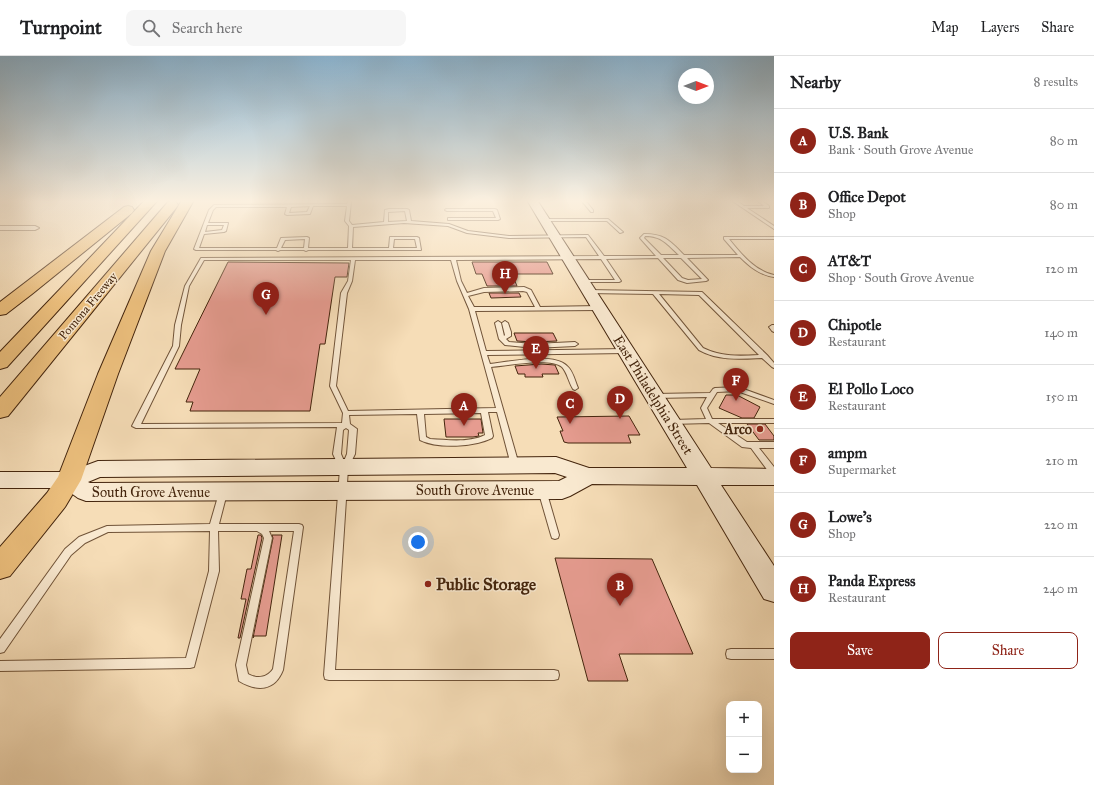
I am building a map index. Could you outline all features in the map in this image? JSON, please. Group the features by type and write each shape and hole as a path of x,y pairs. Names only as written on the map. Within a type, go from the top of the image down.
{"highway":[{"path":"0,310 97,234"},
{"name":"Pomona Freeway","path":"0,363 120,234"},
{"name":"Pomona Freeway","path":"0,412 148,234"},
{"path":"0,567 56,500 70,480 108,374 158,251 168,234"}],"main road":[{"name":"East Philadelphia Street","path":"552,234 774,590"},
{"name":"South Grove Avenue","path":"70,480 98,469 344,468 515,465 556,465 588,476 774,477"},
{"name":"South Grove Avenue","path":"70,480 86,492 562,490 588,476"},
{"path":"0,480 70,480"}],"lane":[{"path":"203,234 196,250 419,249 417,238 392,238 391,249"},
{"path":"350,250 351,234"},
{"path":"478,234 509,237 587,236 619,281 586,287"},
{"path":"644,235 654,235 665,239 683,257 706,280 684,281 680,279 642,238 644,235"},
{"path":"278,250 283,239 293,238 308,239 306,250"},
{"path":"774,238 726,238 740,256 767,276 774,276"},
{"path":"554,675 329,675 344,468 351,454 353,429 346,425 136,426 176,346 178,325 187,286 203,259 331,258 353,260 453,260 740,256"},
{"path":"346,425 346,413 333,386 344,293 350,281 353,260"},
{"path":"453,260 459,281 472,309 515,465"},
{"path":"586,287 655,293 700,293 774,366"},
{"path":"466,295 484,290 524,289 529,291 538,308"},
{"path":"655,293 701,349 708,354 725,357 765,356"},
{"path":"472,309 599,308"},
{"path":"502,339 508,336 505,323"},
{"path":"498,324 502,339 507,344 515,346 575,344"},
{"path":"484,353 626,351"},
{"path":"487,366 503,365 512,362 556,362 566,369 575,388"},
{"path":"774,402 738,389 715,390 704,408 710,421 745,445 774,445"},
{"path":"653,396 711,395"},
{"path":"420,411 424,438 429,441 469,442 483,440 489,436 484,410"},
{"path":"346,413 499,410"},
{"path":"670,422 774,421"},
{"path":"344,468 337,454 340,429 346,425"},
{"path":"753,445 774,473"},
{"path":"542,490 555,535"},
{"path":"0,666 190,663 214,571 214,527 223,492"},
{"path":"0,648 68,552 82,540 107,529 214,527 258,527 299,527 278,670 274,678 261,684 250,682 243,677 241,665 268,538 265,532 258,527"},
{"path":"731,654 774,654"}],"building":[{"path":"228,262 349,263 347,277 335,277 325,344 320,344 310,411 190,411 193,402 186,402 200,369 175,369"},
{"path":"472,262 547,262 553,274 512,274 517,286 487,286 482,274 476,274"},
{"path":"489,293 519,293 521,297 491,298"},
{"path":"514,333 553,333 557,341 517,341"},
{"path":"541,364 555,365 559,374 542,374 543,377 525,377 525,374 518,374 515,366"},
{"path":"726,395 737,395 760,407 754,418 742,418 719,408"},
{"path":"629,416 640,435 628,435 631,443 564,442 560,431 563,431 557,417"},
{"path":"444,419 481,419 483,433 478,433 479,436 473,437 446,437"},
{"name":"Arco","path":"747,424 765,424 774,436 774,440 759,440"},
{"path":"258,535 261,535 262,538 240,638 238,638 246,599 241,599 247,569 251,569"},
{"path":"272,535 282,535 266,636 254,636 253,638 273,538"},
{"path":"555,558 652,559 693,654 619,654 628,681 588,681"}],"place":[{"name":"Panda Express","path":"505,294"},
{"name":"Lowe's","path":"266,315"},
{"name":"El Pollo Loco","path":"536,369"},
{"name":"ampm","path":"736,401"},
{"name":"Chipotle","path":"620,419"},
{"name":"AT&T","path":"570,424"},
{"name":"U.S. Bank","path":"464,426"},
{"name":"Arco","path":"760,429"},
{"name":"Public Storage","path":"428,584"},
{"name":"Office Depot","path":"620,606"}]}
